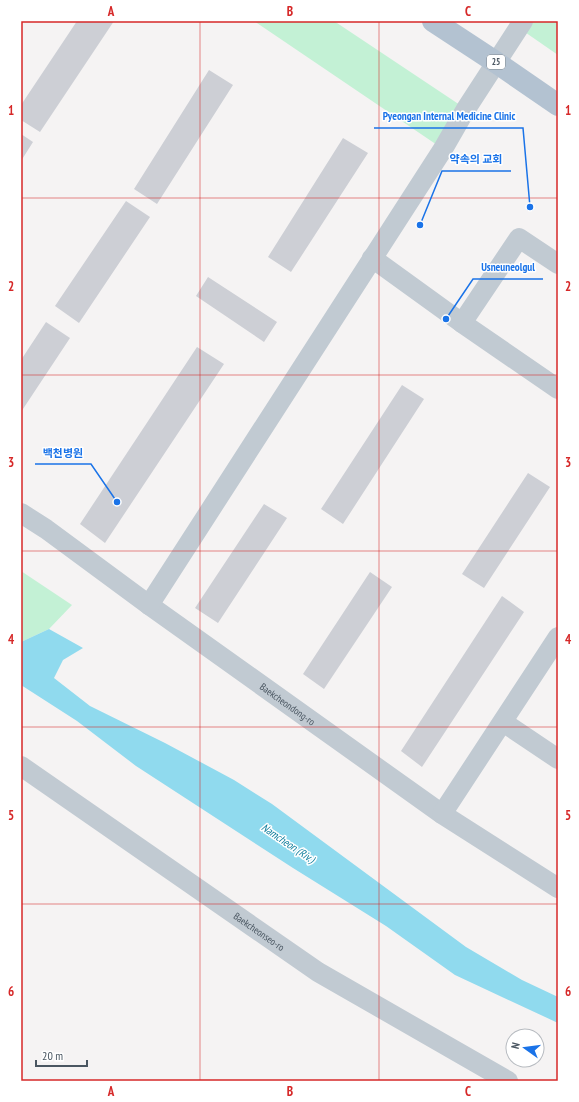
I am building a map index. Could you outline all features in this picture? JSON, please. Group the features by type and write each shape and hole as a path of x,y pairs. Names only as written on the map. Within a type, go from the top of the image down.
{"main road":[{"name":"25","path":"433,21 558,105"}],"street":[{"path":"149,605 443,149 466,109 523,21"},
{"path":"462,323 519,238 558,264"},
{"path":"372,258 462,323 558,389"},
{"name":"Baekcheondong-ro","path":"21,513 46,529 149,605 442,814 558,888"},
{"path":"442,814 558,637"},
{"path":"503,722 558,759"},
{"name":"Baekcheonseo-ro","path":"21,766 318,972 508,1081"}],"green space":[{"path":"254,21 334,21 466,109 443,149"},
{"path":"523,21 558,21 558,55 519,28"},
{"path":"21,571 72,605 49,629 21,642"}],"water":[{"name":"Namcheon (Riv.)","path":"49,629 83,648 63,660 54,678 90,706 165,743 234,780 272,804 466,947 522,980 558,997 558,1023 455,975 386,926 293,868 136,766 77,721 21,685 21,642"}],"building":[{"path":"77,21 114,21 40,132 21,120 21,105"},
{"path":"209,70 233,85 157,204 134,189"},
{"path":"21,134 33,142 21,161"},
{"path":"343,138 368,153 291,272 268,257"},
{"path":"126,201 150,217 79,323 55,306"},
{"path":"208,277 277,322 264,342 196,296"},
{"path":"46,322 70,338 21,412 21,360"},
{"path":"197,347 224,364 105,543 80,524"},
{"path":"402,385 424,399 343,524 321,509"},
{"path":"528,473 550,487 484,588 462,574"},
{"path":"264,504 287,518 218,623 195,608"},
{"path":"370,572 392,587 324,689 303,674"},
{"path":"502,596 524,612 422,767 401,751"}],"place":[{"name":"Pyeongan Internal Medicine Clinic","path":"530,207"},
{"name":"약속의 교회","path":"420,225"},
{"name":"Usneuneolgul","path":"446,319"},
{"name":"백천병원","path":"117,502"}]}
